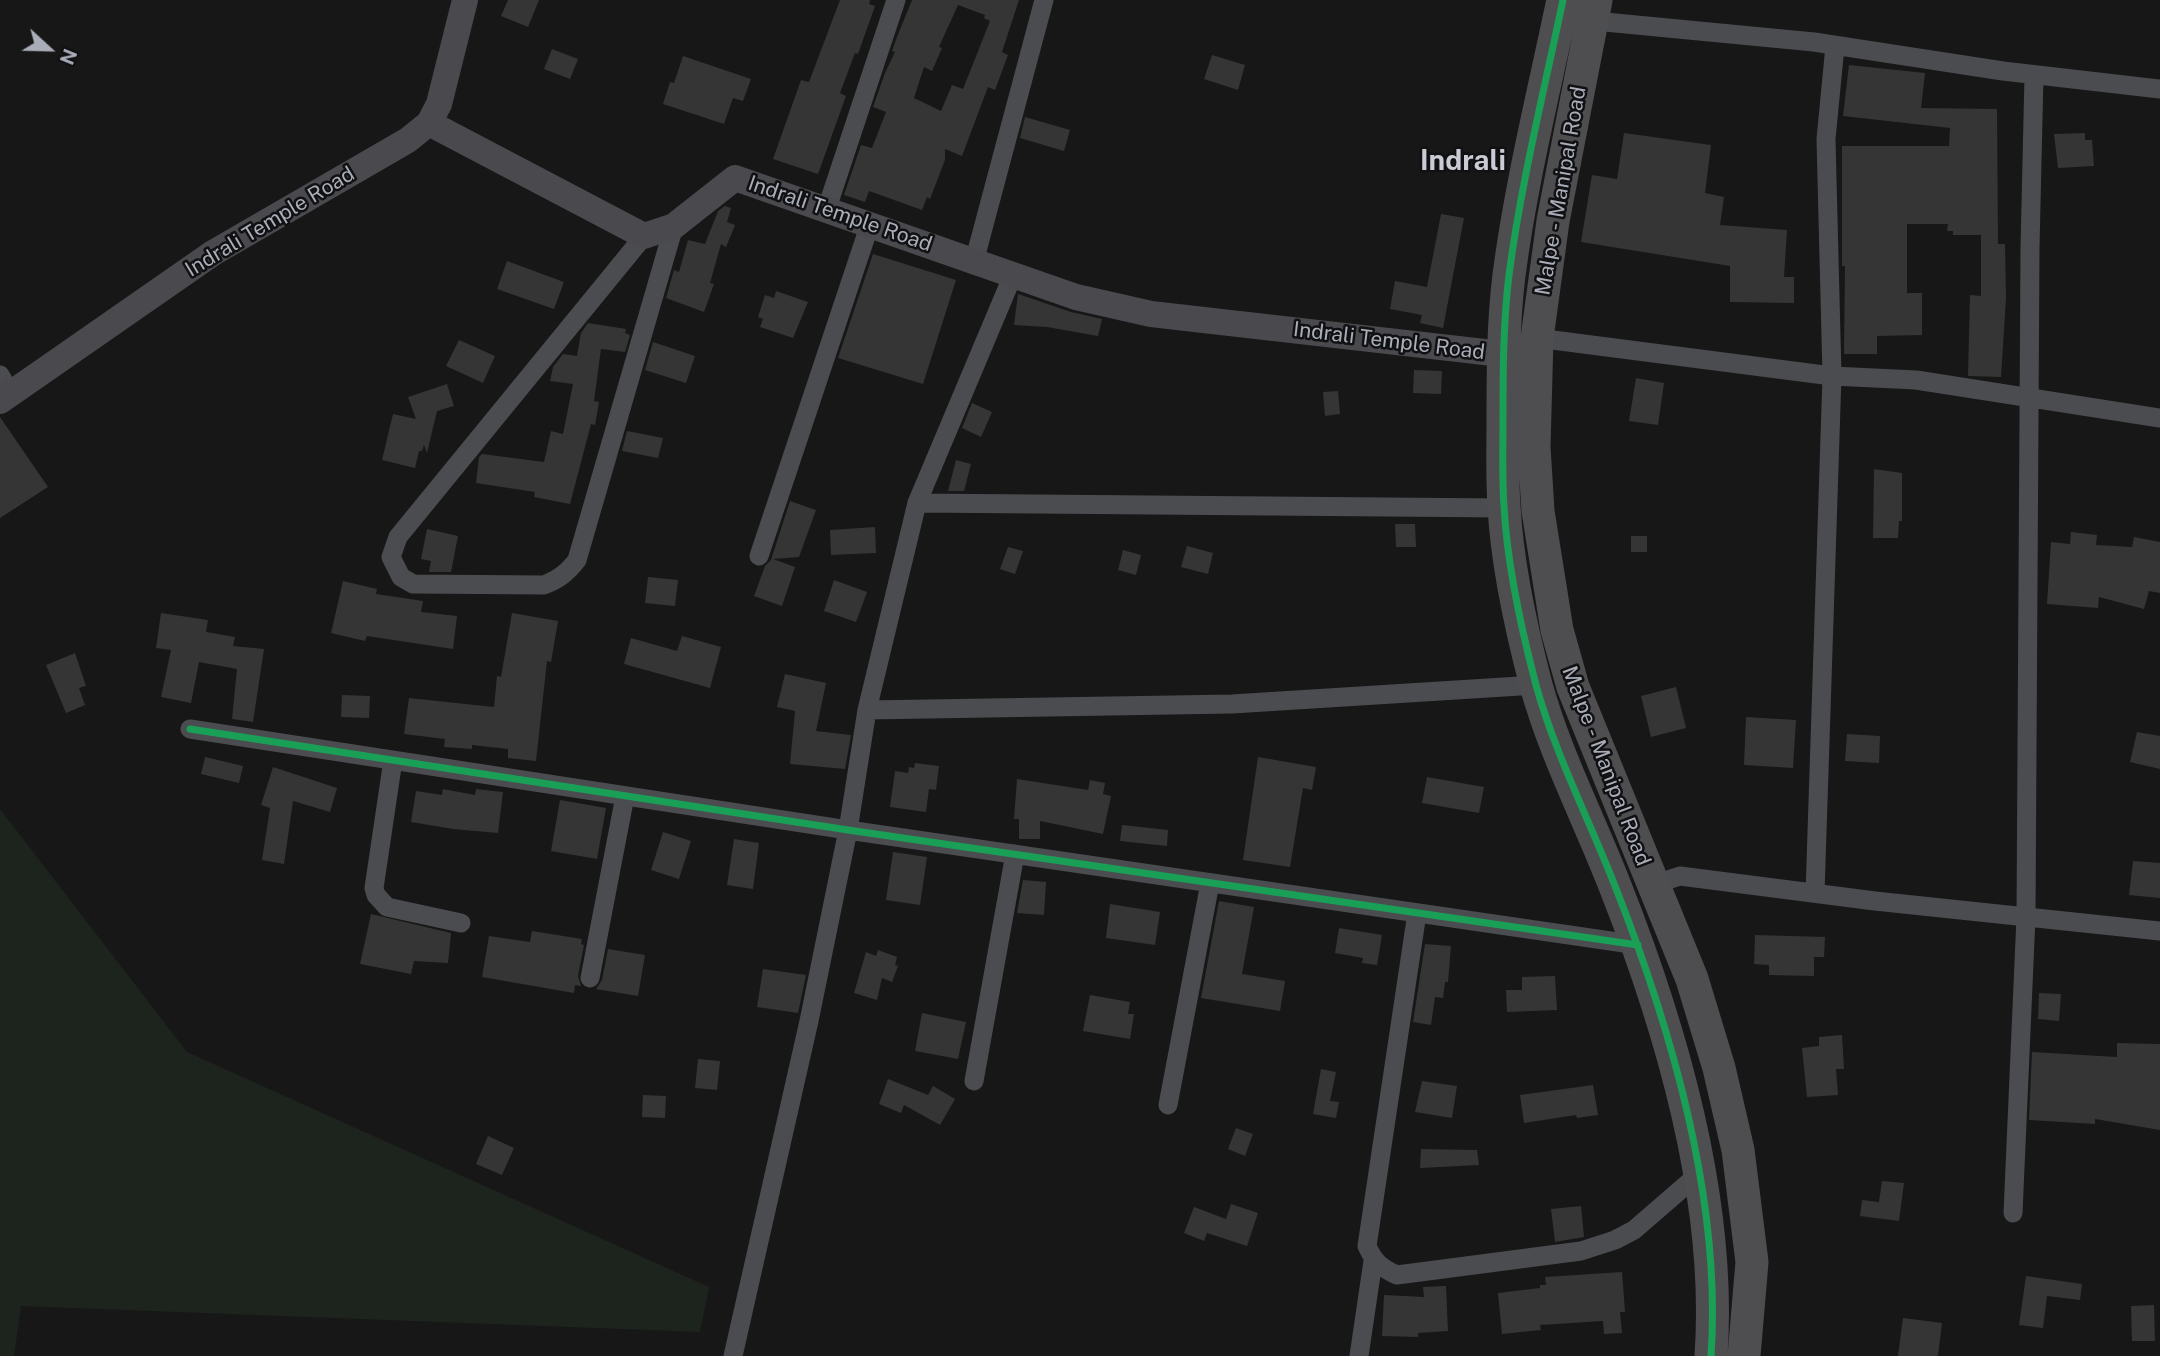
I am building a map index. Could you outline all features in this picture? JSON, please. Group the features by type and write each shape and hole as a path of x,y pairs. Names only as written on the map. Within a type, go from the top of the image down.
{"highway":[{"name":"Malpe - Manipal Road","path":"1577,9 1537,338 1534,447 1538,511 1550,594 1573,687 1692,979 1738,1150 1752,1262 1744,1356"},
{"path":"1577,9 1512,260 1502,354 1504,508 1517,602 1536,685 1552,734 1638,944 1681,1082 1701,1171 1710,1268 1711,1356"},
{"path":"1517,602 1550,594"}],"street":[{"path":"466,0 439,104 429,123 643,236 398,537 391,557 401,577 413,583 544,585 559,579 577,560 674,226"},
{"path":"827,208 896,0"},
{"path":"974,262 1044,0"},
{"path":"1577,9 2034,75 2160,89"},
{"path":"1815,893 1832,376 1826,139 1835,46"},
{"path":"2013,1213 2026,917 2028,398 2034,75"},
{"name":"Indrali Temple Road","path":"4,390 212,253 408,140 429,123"},
{"name":"Indrali Temple Road","path":"643,236 674,226 735,178 827,208 1076,298 1151,314 1502,354"},
{"path":"759,556 870,224"},
{"path":"733,1356 809,1021 848,830 867,710 917,503 1013,275"},
{"path":"1537,338 1832,376 1916,380 2160,418"},
{"path":"917,503 1504,508"},
{"path":"867,710 1233,704 1536,685"},
{"path":"190,729 848,830 1638,944"},
{"path":"393,760 374,888 376,895 387,907 461,923"},
{"path":"590,978 625,796"},
{"path":"974,1080 1015,854"},
{"path":"1652,885 1680,876 2160,931"},
{"path":"1168,1105 1210,883"},
{"path":"1359,1356 1373,1261 1367,1246 1417,913"},
{"path":"1373,1261 1397,1275 1581,1251 1615,1240 1634,1230 1701,1171"}],"shaded area":[{"path":"0,809 187,1052 709,1287 700,1332 21,1306 14,1356 0,1356"}],"building":[{"path":"508,0 539,0 528,27 501,16"},
{"path":"840,0 870,0 869,4 875,6 858,54 855,53 840,93 846,96 818,174 773,159 801,80 809,82"},
{"path":"912,0 1019,0 1002,52 1008,55 995,90 988,87 962,156 945,149 945,160 930,199 927,197 922,210 869,191 865,202 844,195 861,145 872,148 886,112 873,107","holes":["958,5 985,15 984,18 990,21 963,89 952,85 941,111 914,98 924,67 932,71 942,48 939,47"]},
{"path":"552,49 578,59 570,79 544,69"},
{"path":"1212,55 1245,65 1238,90 1204,79"},
{"path":"683,56 751,79 743,101 733,98 724,124 663,104"},
{"path":"1849,65 1925,73 1921,108 1997,109 1998,244 2005,244 2006,298 2001,377 1968,376 1970,295 1981,296 1981,235 1953,235 1953,231 1947,231 1948,224 1907,224 1907,293 1922,293 1922,335 1877,336 1877,354 1844,354 1842,146 1949,146 1950,128 1843,116"},
{"path":"1025,117 1070,130 1064,151 1020,138"},
{"path":"1624,133 1711,145 1705,193 1724,197 1720,225 1787,230 1784,277 1794,277 1794,303 1730,302 1730,266 1581,242 1592,175 1617,179"},
{"path":"2085,133 2085,140 2092,140 2094,166 2058,168 2054,134"},
{"path":"725,206 731,208 727,222 735,225 726,247 721,244 710,283 714,284 704,312 666,298 674,270 679,272 688,240 705,244 718,211"},
{"path":"1441,214 1464,218 1443,328 1420,323 1422,315 1390,309 1395,281 1427,287"},
{"path":"873,254 956,280 923,384 838,358"},
{"path":"507,261 564,282 554,309 497,289"},
{"path":"776,291 808,302 793,338 760,327 763,319 758,317 765,295 774,298"},
{"path":"1018,294 1071,312 1102,319 1098,336 1047,327 1014,325"},
{"path":"588,323 626,329 625,333 630,335 625,352 601,349 594,401 599,402 595,425 591,424 570,504 534,497 535,492 476,483 479,457 482,454 544,462 551,431 563,434 573,384 550,381 553,367 563,354 577,356 581,333"},
{"path":"459,340 495,356 483,383 446,366"},
{"path":"653,342 695,356 686,383 645,370"},
{"path":"1414,370 1442,371 1441,394 1413,393"},
{"path":"1636,378 1664,383 1658,425 1629,421"},
{"path":"447,384 454,406 437,411 427,453 424,445 422,451 419,451 415,468 382,460 393,414 416,419 408,397"},
{"path":"1338,391 1340,414 1325,416 1323,392"},
{"path":"972,403 992,412 981,437 962,428"},
{"path":"0,417 48,487 0,518"},
{"path":"627,431 663,438 658,458 622,451"},
{"path":"956,460 971,464 964,491 948,491"},
{"path":"1874,469 1902,473 1902,521 1899,521 1898,538 1873,538"},
{"path":"790,501 816,510 799,557 773,559 795,567 782,606 754,596 765,566 771,560"},
{"path":"1395,524 1415,524 1416,547 1396,547"},
{"path":"875,527 876,553 831,555 830,530"},
{"path":"427,529 458,536 451,572 429,572 431,561 421,559"},
{"path":"2071,532 2097,535 2096,545 2132,547 2134,537 2160,542 2160,593 2149,591 2144,609 2099,597 2098,608 2047,604 2051,542 2070,544"},
{"path":"1631,536 1647,536 1647,552 1631,552"},
{"path":"1187,546 1213,553 1208,574 1181,567"},
{"path":"1008,547 1023,551 1015,574 1000,569"},
{"path":"1123,550 1141,555 1136,575 1118,570"},
{"path":"648,577 678,580 675,606 645,603"},
{"path":"834,580 867,592 856,622 824,611"},
{"path":"343,581 377,589 376,594 423,601 421,612 457,616 453,649 367,636 365,641 331,633"},
{"path":"161,613 208,620 206,632 235,637 233,646 264,649 253,722 232,719 237,669 199,662 191,703 161,697 171,650 156,648"},
{"path":"512,613 558,621 551,662 547,661 536,761 508,758 508,749 472,745 472,749 444,747 445,739 404,734 409,698 494,707 497,676 501,677"},
{"path":"682,636 721,647 710,688 624,664 631,638 677,651"},
{"path":"75,653 86,686 79,688 85,705 66,713 46,665"},
{"path":"785,674 826,683 816,731 851,735 845,769 790,764 795,711 777,707"},
{"path":"1676,687 1686,728 1651,737 1641,696"},
{"path":"342,695 370,696 369,718 341,717"},
{"path":"1746,717 1796,720 1793,768 1744,765"},
{"path":"2137,732 2160,736 2160,769 2130,762"},
{"path":"1847,734 1880,736 1879,763 1845,761"},
{"path":"205,757 243,766 239,783 201,774"},
{"path":"1258,757 1316,767 1312,790 1303,788 1290,867 1243,860"},
{"path":"915,763 939,766 936,790 929,789 926,812 890,807 895,771 908,773 909,767 914,768"},
{"path":"273,767 337,788 330,812 293,801 284,864 262,860 270,808 261,805"},
{"path":"1427,777 1484,787 1479,813 1422,803"},
{"path":"1017,779 1088,790 1090,780 1105,783 1103,794 1111,796 1103,834 1040,821 1040,839 1019,839 1019,819 1014,819"},
{"path":"443,789 475,795 476,789 503,792 498,833 411,822 416,791 442,795"},
{"path":"560,800 606,808 597,859 551,851"},
{"path":"1122,825 1168,830 1167,846 1120,841"},
{"path":"663,832 691,841 679,879 651,870"},
{"path":"734,839 759,843 753,889 727,885"},
{"path":"893,852 927,857 920,905 886,900"},
{"path":"2133,861 2160,863 2160,898 2129,895"},
{"path":"1023,880 1046,882 1044,915 1017,913"},
{"path":"1219,901 1254,907 1242,974 1285,981 1280,1011 1201,998"},
{"path":"1110,904 1160,912 1155,945 1106,938"},
{"path":"371,914 451,933 448,963 414,961 411,974 360,964"},
{"path":"1339,928 1382,935 1377,965 1362,963 1363,958 1335,953"},
{"path":"532,931 582,939 581,944 584,945 578,976 581,986 575,985 574,993 482,977 489,936 530,942"},
{"path":"1755,935 1825,937 1824,957 1814,957 1814,976 1769,975 1769,965 1754,964"},
{"path":"1425,944 1451,946 1448,982 1445,982 1443,998 1435,997 1431,1025 1413,1022"},
{"path":"608,949 645,955 638,996 596,989 602,980"},
{"path":"878,950 897,957 895,965 898,966 892,982 882,978 877,1000 854,993 866,952 876,956"},
{"path":"763,969 806,975 798,1013 757,1007"},
{"path":"1555,976 1557,1010 1507,1012 1506,990 1522,990 1522,977"},
{"path":"2039,993 2061,994 2059,1021 2038,1019"},
{"path":"1090,995 1130,1002 1128,1014 1134,1014 1130,1039 1083,1031"},
{"path":"922,1013 966,1022 958,1059 915,1051"},
{"path":"1842,1035 1844,1069 1836,1069 1838,1095 1807,1097 1802,1048 1819,1046 1819,1037"},
{"path":"2117,1043 2160,1044 2160,1130 2095,1119 2095,1124 2029,1120 2032,1052 2117,1057"},
{"path":"698,1059 720,1061 717,1090 695,1088"},
{"path":"1321,1069 1336,1072 1330,1101 1339,1102 1336,1118 1313,1114"},
{"path":"888,1079 928,1095 933,1086 955,1099 940,1125 904,1105 901,1113 879,1104"},
{"path":"1422,1081 1457,1086 1452,1118 1415,1112"},
{"path":"1593,1085 1598,1115 1577,1118 1576,1115 1524,1123 1520,1095"},
{"path":"643,1095 666,1096 665,1118 642,1117"},
{"path":"1236,1128 1253,1134 1245,1156 1228,1149"},
{"path":"488,1136 514,1148 502,1175 476,1164"},
{"path":"1421,1149 1477,1150 1479,1165 1420,1168"},
{"path":"1882,1181 1904,1183 1899,1221 1860,1216 1862,1200 1879,1202"},
{"path":"1231,1204 1258,1213 1247,1246 1207,1233 1204,1241 1184,1233 1194,1207 1226,1219"},
{"path":"1581,1206 1584,1237 1555,1242 1551,1209"},
{"path":"1622,1272 1625,1312 1620,1312 1622,1333 1604,1334 1603,1321 1540,1325 1541,1330 1502,1334 1498,1293 1540,1288 1540,1285 1546,1285 1545,1277"},
{"path":"2026,1276 2082,1284 2080,1300 2047,1296 2043,1328 2019,1325"},
{"path":"1446,1286 1448,1331 1418,1333 1418,1337 1382,1336 1384,1295 1424,1297 1423,1287"},
{"path":"2154,1305 2155,1341 2132,1341 2131,1306"},
{"path":"1903,1318 1942,1323 1938,1356 1898,1356"}],"cycle path":[{"path":"1563,0 1526,172 1509,275 1503,366 1503,495 1506,528 1520,619 1544,711 1636,941 1656,998 1688,1116 1709,1237 1711,1356"},
{"path":"190,729 848,830 1638,945"}],"district":[{"name":"Indrali","path":"1463,161"}]}
